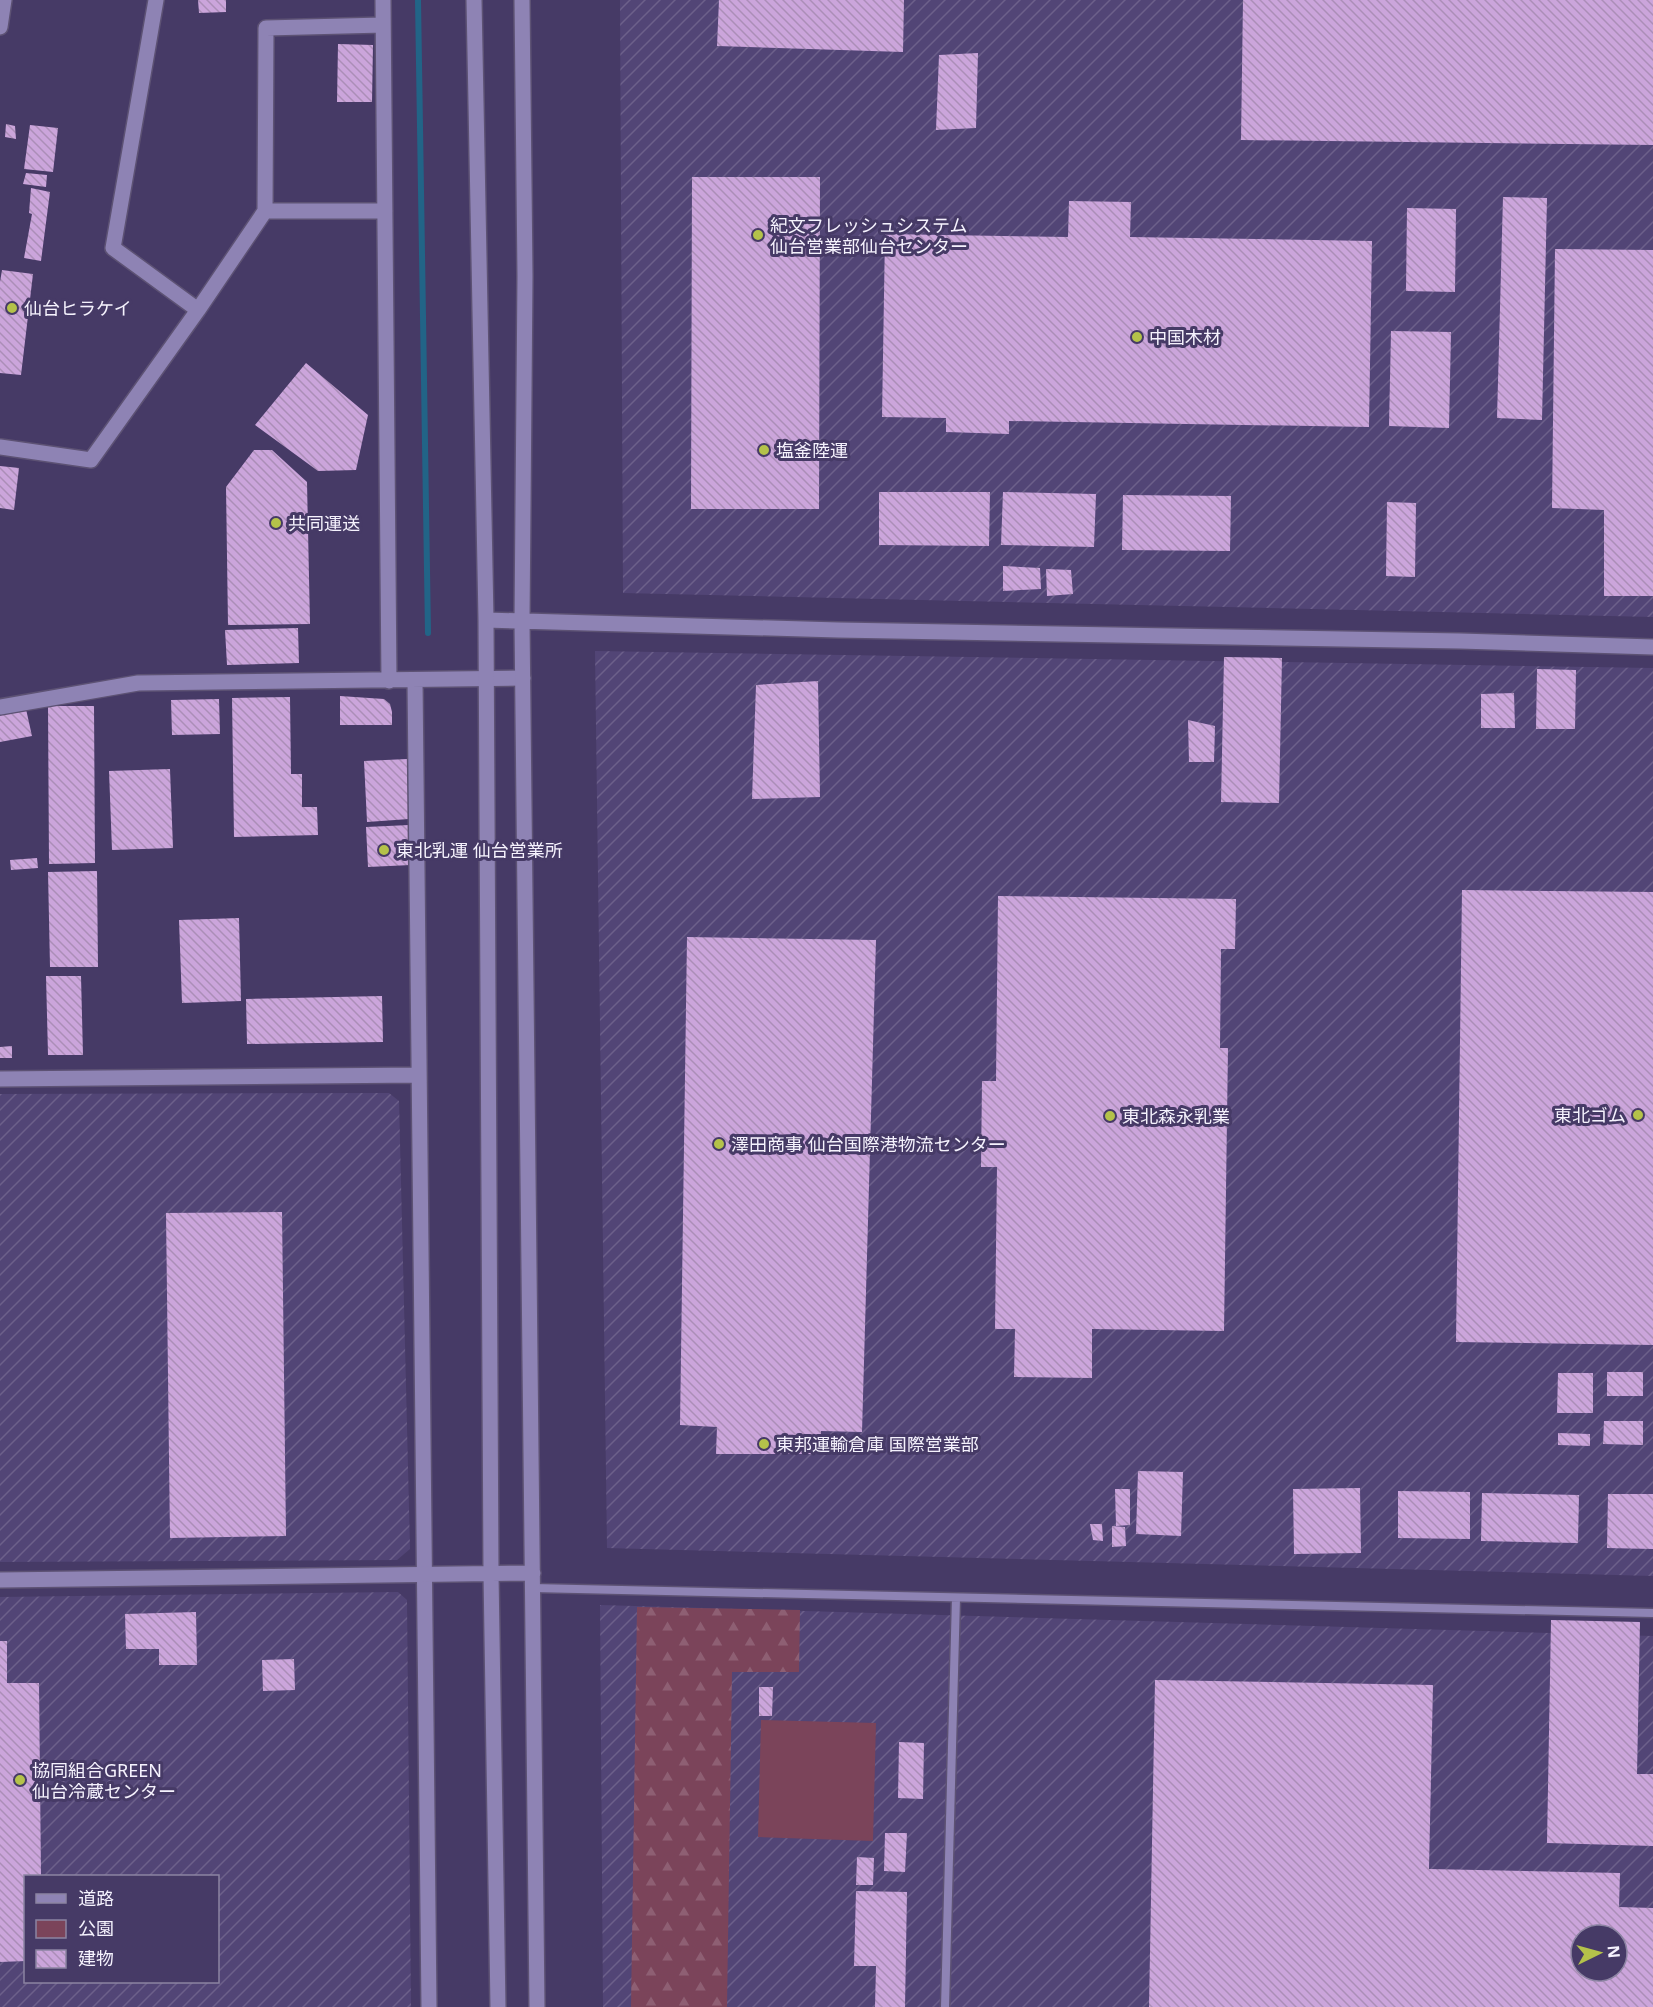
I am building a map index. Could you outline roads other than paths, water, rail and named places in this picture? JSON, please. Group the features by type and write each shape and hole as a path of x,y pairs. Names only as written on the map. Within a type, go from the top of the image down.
{"street":[{"path":"0,27 4,0"},
{"path":"156,0 113,248 198,310"},
{"path":"382,0 389,681"},
{"path":"474,0 486,620 491,1574 498,2007"},
{"path":"522,0 525,276 522,621 537,2007"},
{"path":"0,447 91,460 265,211 266,28 383,25"},
{"path":"265,211 385,211"},
{"path":"486,620 1653,647"},
{"path":"0,707 138,683 523,678"},
{"path":"415,680 429,2007"},
{"path":"0,1079 419,1075"},
{"path":"0,1580 491,1574 533,1581"}],"lane":[{"path":"533,1581 956,1598 1653,1613"},
{"path":"945,2007 956,1598"}],"waterway":[{"path":"418,0 428,633"}],"place":[{"name":"紀文フレッシュシステム 仙台営業部仙台センター","path":"758,235"},
{"name":"仙台ヒラケイ","path":"12,308"},
{"name":"中国木材","path":"1137,337"},
{"name":"塩釜陸運","path":"764,450"},
{"name":"共同運送","path":"276,523"},
{"name":"東北乳運 仙台営業所","path":"384,850"},
{"name":"東北ゴム","path":"1638,1115"},
{"name":"東北森永乳業","path":"1110,1116"},
{"name":"澤田商事 仙台国際港物流センター","path":"719,1144"},
{"name":"東邦運輸倉庫 国際営業部","path":"764,1444"},
{"name":"協同組合GREEN 仙台冷蔵センター","path":"20,1780"}]}
